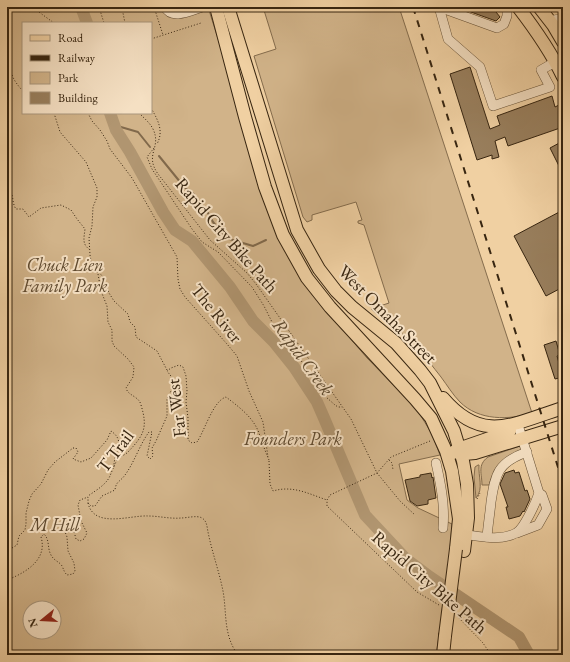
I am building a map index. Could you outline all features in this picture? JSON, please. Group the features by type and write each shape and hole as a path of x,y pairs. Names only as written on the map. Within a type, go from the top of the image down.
{"main road":[{"name":"West Omaha Street","path":"216,7 265,187 283,236 307,278 330,307 424,408 439,434 450,466 455,486 462,534"},
{"name":"West Omaha Street","path":"228,7 280,178 298,230 320,269 336,291 352,307 396,343 430,383 454,431 462,451 467,484 468,518 462,534 449,636 451,655"},
{"path":"526,7 536,19 559,64 563,77"},
{"path":"539,7 563,42"},
{"path":"512,10 538,33 559,64"},
{"path":"350,328 414,385 439,420 450,444 462,451 485,450"},
{"path":"430,383 452,409 462,417 473,423 489,427 510,425 563,408"},
{"path":"468,518 473,514 471,480 472,468 476,459 485,450 563,414"},
{"path":"450,466 452,456 462,451 521,433 563,426"},
{"path":"443,655 449,636"}],"lane":[{"path":"165,7 168,12 174,14 203,7"},
{"path":"439,7 448,39 480,67 493,106 550,87 541,70 559,64"},
{"path":"439,7 497,28 504,24 507,16 512,10"},
{"path":"550,21 563,18"},
{"path":"7,41 7,47"},
{"path":"462,534 500,538 538,525 547,509 542,494 539,493 521,433"},
{"path":"487,536 494,483 498,472 511,459 527,452"},
{"path":"436,463 443,497 443,528"},
{"path":"517,532 527,519 539,493"}],"path":[{"path":"32,7 53,22"},
{"path":"99,7 104,22"},
{"path":"117,7 123,13 125,22"},
{"path":"154,7 162,35"},
{"path":"152,39 201,23"},
{"path":"7,54 10,56 13,77 22,90"},
{"path":"152,110 161,132 160,139 156,147 147,157 152,169 192,230 202,242 218,252 252,287 275,328 298,356 323,392 335,405 342,407"},
{"name":"T Trail","path":"54,114 60,132 86,162 97,188 98,197 93,207 93,222 89,238 91,261 95,268 107,306 108,322 112,330 113,344 117,350 133,364 134,367 133,377 126,388 128,392 135,396 140,402 145,426 143,433 119,459 105,483 88,497"},
{"name":"The River","path":"88,114 107,141 110,148 132,178 177,257 180,289 185,297 237,356 248,391 263,422 269,460 270,484 273,491 280,489 298,489 327,500"},
{"name":"Rapid City Bike Path","path":"140,114 151,125 154,131 157,144 152,158 153,167 210,240 256,284 356,428 368,458 377,473 400,501 415,515"},
{"path":"7,188 13,196 13,205 16,209 23,209 29,217 41,208 60,205 72,210 77,220 86,229 83,242 89,249"},
{"path":"95,268 103,277 109,293 114,301 128,314 130,322 135,328 136,337 157,351 168,371"},
{"name":"Far West","path":"88,503 91,506 95,506 102,496 115,490 116,484 125,475 149,432 152,432 146,456 150,459 153,456 152,448 160,434 167,416 167,399 173,387 174,380 168,371 179,365 183,367 186,376 188,440 192,443 197,442 202,435 206,423 216,404 220,398 226,397 248,415 259,433 260,440 269,460"},
{"path":"7,550 17,545 20,536 25,530 26,512 32,494 42,484 48,470 55,462 69,451 76,448 78,452 73,459 81,462 91,458 106,440 111,430 115,433 118,440 118,449 114,462 114,468"},
{"path":"327,500 330,495 377,473 388,460 398,453 430,440"},
{"path":"388,460 392,463 393,470"},
{"path":"7,580 24,573 33,566 40,554 42,544 41,537 44,534 47,537 50,555 55,562 62,566 66,575 73,574 75,569 74,563 68,551 67,537 62,524 65,521 69,522 74,528 76,539 80,541 84,539 87,533 81,521 78,506 80,500 88,497 89,507 98,516 107,519 147,516 179,519 199,517 207,524 210,546 223,590 227,632 232,646 238,655"},
{"name":"Rapid City Bike Path","path":"327,500 327,506 333,513 417,592 439,605"},
{"name":"Rapid City Bike Path","path":"456,615 483,643 491,655"}],"green space":[{"path":"7,7 208,7 287,255 304,284 367,358 416,408 432,434 440,455 399,464 407,500 418,508 452,524 446,590 436,655 7,655"},
{"path":"263,7 399,7 532,413 504,418 485,416 468,408 460,402 416,346 371,309 389,303 364,225 358,223 358,221 362,220 356,202 312,215 312,220 307,222 303,217 254,56 276,49"},
{"path":"520,446 521,450 491,479 489,485 482,485 482,463 488,457"},
{"path":"478,465 480,491 476,498 474,477 475,467"}],"building":[{"path":"457,7 492,7 500,17 496,21"},
{"path":"470,67 490,129 500,125 497,116 552,96 555,107 559,105 563,115 563,127 508,146 505,137 495,141 499,157 492,159 492,155 477,160 450,74"},
{"path":"563,141 563,174 550,148"},
{"path":"563,210 563,287 546,296 514,236"},
{"path":"556,341 560,355 557,356 563,377 555,379 544,345"},
{"path":"514,470 515,473 519,472 525,491 527,490 530,499 524,512 523,511 520,516 509,519 506,507 508,507 500,484 505,473"},
{"path":"431,473 436,498 428,500 428,504 417,506 410,501 405,480"}],"waterway":[{"name":"Rapid Creek","path":"81,7 87,22"},
{"name":"Rapid Creek","path":"110,114 116,130 175,230 192,241 230,287 253,321 274,342 294,367 317,402 365,515 406,559 519,637 529,655"},
{"path":"114,125 138,132 150,147"},
{"path":"159,156 185,188 193,193 226,238 253,246 266,240"}],"railway":[{"path":"413,7 563,483"}],"park label":[{"name":"Chuck Lien Family Park","path":"65,274"},
{"name":"Founders Park","path":"293,438"},
{"name":"M Hill","path":"55,524"}]}
